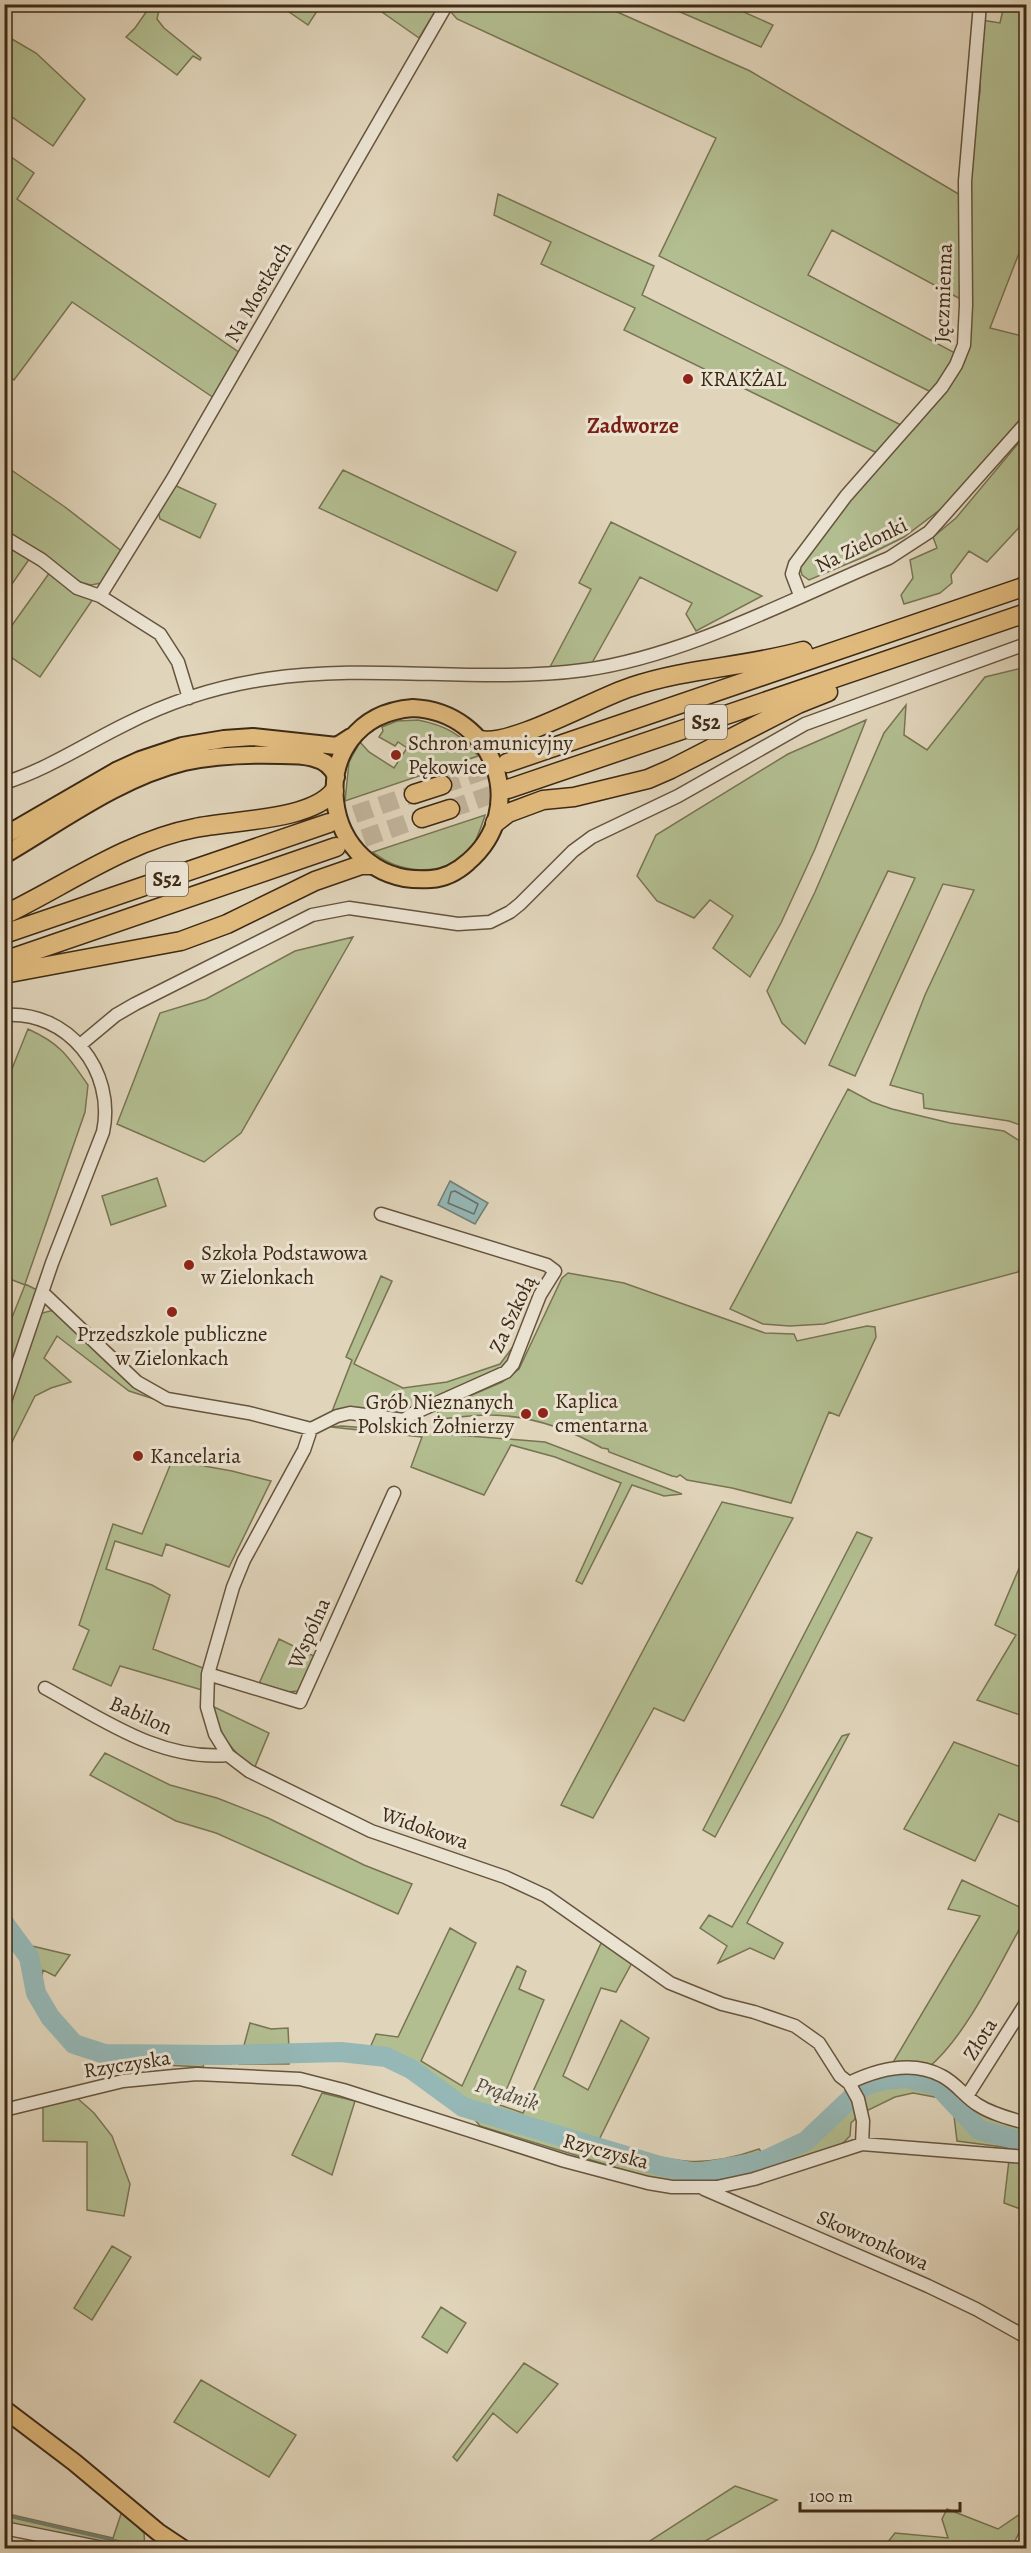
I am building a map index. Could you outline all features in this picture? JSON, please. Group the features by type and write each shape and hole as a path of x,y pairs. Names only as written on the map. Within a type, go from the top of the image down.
{"highway":[{"name":"S52","path":"507,763 1026,586"},
{"name":"S52","path":"508,789 1026,613"},
{"path":"480,740 489,742 514,735 630,687 651,681 763,661 819,646 867,640"},
{"path":"495,823 508,813 543,800 574,797 632,784 671,770 752,726 834,690 904,654"},
{"path":"4,915 154,840 195,828 305,809 324,801 335,784"},
{"path":"414,794 442,785"},
{"path":"422,818 450,809"},
{"name":"S52","path":"4,934 329,824"},
{"name":"S52","path":"4,961 336,848"},
{"path":"4,974 181,940 227,924 315,881 362,865 371,865"}],"main road":[{"path":"4,836 118,770 182,746 224,738 253,737 337,746 378,717 388,712 413,708 446,714 468,727 480,740 493,762 499,783 499,807 495,823 478,853 449,876 434,879 412,879 392,875 371,865 355,850 342,830 335,808 333,769 324,762 297,755 223,756 183,763 125,784 4,855"},
{"path":"335,784 341,757 351,737"},
{"path":"4,2409 74,2462 153,2528 182,2548"}],"street":[{"name":"Na Mostkach","path":"100,596 172,480 447,4"},
{"name":"Jęczmienna","path":"800,596 792,574 795,564 846,496 942,387 956,365 964,345 966,160 980,4"},
{"name":"Na Zielonki","path":"4,783 64,759 127,723 189,698 266,679 323,674 506,675 576,671 645,657 707,636 889,558 929,532 1026,423"},
{"path":"4,537 42,560 77,588 100,596 160,634 178,662 189,698"},
{"path":"80,1045 116,1015 135,1004 312,915 348,908 458,924 490,922 510,912 573,851 592,837 678,796 805,724 856,703 1026,644"},
{"path":"4,1015 23,1015 45,1021 65,1031 80,1045 95,1066 103,1086 106,1110 104,1124 42,1292 4,1404"},
{"name":"Za Szkołą","path":"311,1429 337,1416 350,1413 404,1420 412,1414 506,1372 513,1364 540,1295 555,1271 547,1265 381,1214"},
{"path":"42,1292 137,1382 167,1399 201,1407 249,1413 311,1429"},
{"name":"Widokowa","path":"311,1429 304,1449 244,1560 230,1598 208,1674 207,1707 215,1734 228,1755 265,1779 371,1831 505,1877 546,1896 670,1983 722,2004 795,2026 819,2043 858,2099 863,2121 862,2144"},
{"name":"Wspólna","path":"208,1674 300,1702 394,1493"},
{"name":"Babilon","path":"45,1688 142,1740 186,1754 228,1755"},
{"name":"Złota","path":"967,2096 1026,2003"},
{"path":"850,2086 867,2074 893,2067 921,2068 943,2077 978,2105 1013,2120 1026,2122"},
{"name":"Rzyczyska","path":"4,2110 123,2081 197,2074 300,2079 648,2183 700,2188 754,2180 862,2144 1026,2157"},
{"name":"Skowronkowa","path":"700,2188 928,2286 1026,2337"},
{"path":"4,2528 103,2548"}],"green space":[{"path":"454,4 617,5 615,11 750,71 962,196 964,301 832,230 808,275 957,354 953,364 931,392 659,256 716,138 457,19 450,11"},
{"path":"151,5 160,5 157,19 164,28 201,58 200,60 193,56 177,75 126,37"},
{"path":"279,5 321,5 308,25"},
{"path":"372,5 439,5 419,38"},
{"path":"664,5 728,5 773,25 761,47"},
{"path":"1004,5 1026,5 1026,179 1022,199 1021,248 990,328 1026,337 1026,413 945,506 904,537 809,580 802,575 799,563 849,496 956,370 972,144 980,92 981,20 1000,23"},
{"path":"5,35 36,53 85,99 53,146 5,112"},
{"path":"4,152 34,173 17,199 240,353 214,398 72,302 14,380 5,373"},
{"path":"498,194 654,266 642,295 903,426 877,453 624,330 635,308 541,264 551,242 494,215"},
{"path":"1026,434 1026,520 987,562 969,551 951,575 952,583 940,593 904,604 901,595 913,578 910,560 937,548 933,537 956,518"},
{"path":"4,465 65,507 124,553 106,582 91,585 80,582 5,533"},
{"path":"343,470 516,552 497,591 319,508"},
{"path":"172,484 216,504 200,538 160,519 158,510"},
{"path":"611,522 762,596 696,631 686,614 692,603 640,577 588,670 550,667 591,589 579,583"},
{"path":"8,546 30,558 12,584 5,580 5,550"},
{"path":"50,572 93,599 40,677 5,653 5,635"},
{"path":"1026,667 1026,1127 1009,1121 924,1108 923,1094 890,1085 925,995 974,890 943,884 855,1076 829,1065 915,878 888,871 805,1044 782,1023 767,991 815,892 884,733 906,705 904,735 927,750 985,677"},
{"path":"418,720 436,725 459,736 478,756 345,801 349,762 360,742 369,752 394,768 407,748 398,742 395,746 379,737 383,731 382,727 397,721"},
{"path":"866,720 815,849 781,923 750,977 713,948 733,916 710,900 694,918 657,901 637,876 656,835 788,754"},
{"path":"485,815 472,848 454,862 442,867 418,870 406,868 383,859 373,852"},
{"path":"353,937 241,1133 204,1162 117,1124 160,1013 206,999 295,951"},
{"path":"28,1029 63,1052 88,1085 85,1112 25,1284 37,1290 5,1383 5,1347 8,1338 5,1335 25,1285 5,1277 5,1086"},
{"path":"848,1089 872,1102 892,1109 950,1123 1004,1131 1023,1143 1026,1127 1026,1253 1018,1272 824,1324 790,1326 763,1324 730,1309"},
{"path":"157,1178 166,1206 111,1225 102,1196"},
{"path":"568,1273 624,1283 765,1333 794,1334 797,1341 867,1326 875,1327 876,1337 839,1416 829,1412 791,1503 732,1488 687,1480 680,1475 672,1476 609,1452 608,1449 549,1424 521,1418 485,1415 440,1419 437,1410 502,1382 519,1369 562,1278"},
{"path":"381,1276 392,1281 354,1364 403,1388 447,1382 500,1364 518,1340 504,1369 468,1387 401,1412 393,1413 353,1407 331,1414 352,1360 346,1357"},
{"path":"54,1310 154,1399 129,1391 57,1336 44,1358 71,1382 35,1396 5,1456 5,1422 38,1314"},
{"path":"331,1427 545,1442 682,1494 664,1496 632,1485 582,1584 576,1581 621,1483 555,1457 511,1445 484,1495 411,1467 422,1437"},
{"path":"176,1461 271,1481 229,1567 166,1544 162,1556 115,1541 106,1569 152,1585 170,1595 153,1649 203,1668 202,1690 120,1666 111,1686 73,1669 89,1630 79,1625 113,1524 142,1534 171,1463"},
{"path":"722,1502 793,1518 684,1721 654,1708 593,1818 561,1805"},
{"path":"857,1532 872,1538 715,1837 703,1830"},
{"path":"1020,1566 1026,1567 1026,1717 977,1700 1016,1635 995,1625"},
{"path":"279,1639 316,1657 298,1691 287,1692 258,1686"},
{"path":"212,1706 269,1733 254,1769 227,1741 218,1725"},
{"path":"849,1734 747,1923 783,1943 774,1959 750,1948 718,1963 727,1946 700,1928 709,1915 732,1927 842,1736"},
{"path":"954,1742 1026,1769 1026,1825 999,1814 975,1861 904,1829"},
{"path":"105,1753 170,1785 217,1798 268,1818 364,1865 412,1884 398,1914 216,1833 176,1821 90,1775"},
{"path":"962,1880 1026,1910 1026,1922 1024,1921 957,2037 943,2053 929,2067 892,2064 980,1916 948,1909"},
{"path":"4,1915 28,1945 70,1955 55,1976 43,1970 41,1988 48,2007 61,2026 70,2034 88,2043 127,2050 232,2049 231,2064 205,2059 203,2067 100,2062 97,2057 61,2035 40,2012 22,1967 25,1964 5,1935"},
{"path":"450,1928 476,1943 421,2061 462,2086 517,1966 526,1971 519,1989 544,2000 500,2105 523,2113 603,1939 633,1961 616,1992 601,1988 563,2076 588,2090 621,2020 649,2038 599,2140 678,2160 715,2160 759,2149 762,2153 781,2148 801,2138 873,2090 892,2081 911,2077 937,2080 987,2115 1007,2124 1026,2128 1026,2150 957,2141 954,2116 940,2098 913,2093 895,2097 860,2114 851,2123 850,2136 840,2146 754,2175 702,2182 663,2182 480,2126 472,2116 397,2065 367,2057 362,2062 337,2056 341,2046 369,2050 376,2034 398,2037"},
{"path":"250,2023 271,2029 288,2028 289,2049 326,2050 322,2060 289,2060 289,2064 239,2064"},
{"path":"322,2093 355,2101 332,2175 292,2155"},
{"path":"76,2097 94,2113 112,2136 130,2184 124,2216 87,2210 87,2142 43,2141 43,2106"},
{"path":"1009,2160 1026,2162 1026,2211 1004,2203"},
{"path":"112,2246 131,2257 92,2320 74,2308"},
{"path":"441,2307 466,2323 447,2353 422,2337"},
{"path":"524,2363 558,2384 517,2433 493,2413 457,2461 453,2457"},
{"path":"201,2380 296,2435 269,2477 174,2422"},
{"path":"735,2486 777,2500 693,2548 639,2548"},
{"path":"947,2509 998,2529 1026,2510 1026,2515 1012,2548 883,2548 895,2533 948,2538 942,2519"},
{"path":"122,2511 144,2533 145,2548 115,2548 5,2523 4,2513 113,2538"}],"water":[{"path":"450,1181 488,1203 475,1224 438,1205"}],"waterway":[{"name":"Prądnik","path":"4,1923 29,1957 36,1993 50,2017 74,2044 105,2054 223,2055 341,2052 386,2057 411,2069 463,2107 660,2166 697,2173 763,2161 806,2141 864,2086 884,2080 906,2078 938,2086 979,2130 1026,2142"},
{"path":"4,2515 147,2548"}],"tunnel":[{"path":"442,785 507,763"},
{"path":"450,809 508,789"},
{"path":"329,823 414,794"},
{"path":"338,847 422,818"}],"place":[{"name":"KRAKŻAL","path":"688,379"},
{"name":"Schron amunicyjny Pękowice","path":"396,755"},
{"name":"Szkoła Podstawowa w Zielonkach","path":"189,1265"},
{"name":"Przedszkole publiczne w Zielonkach","path":"172,1312"},
{"name":"Kaplica cmentarna","path":"543,1413"},
{"name":"Grób Nieznanych Polskich Żołnierzy","path":"526,1414"},
{"name":"Kancelaria","path":"138,1456"}],"district":[{"name":"Zadworze","path":"633,426"}]}
